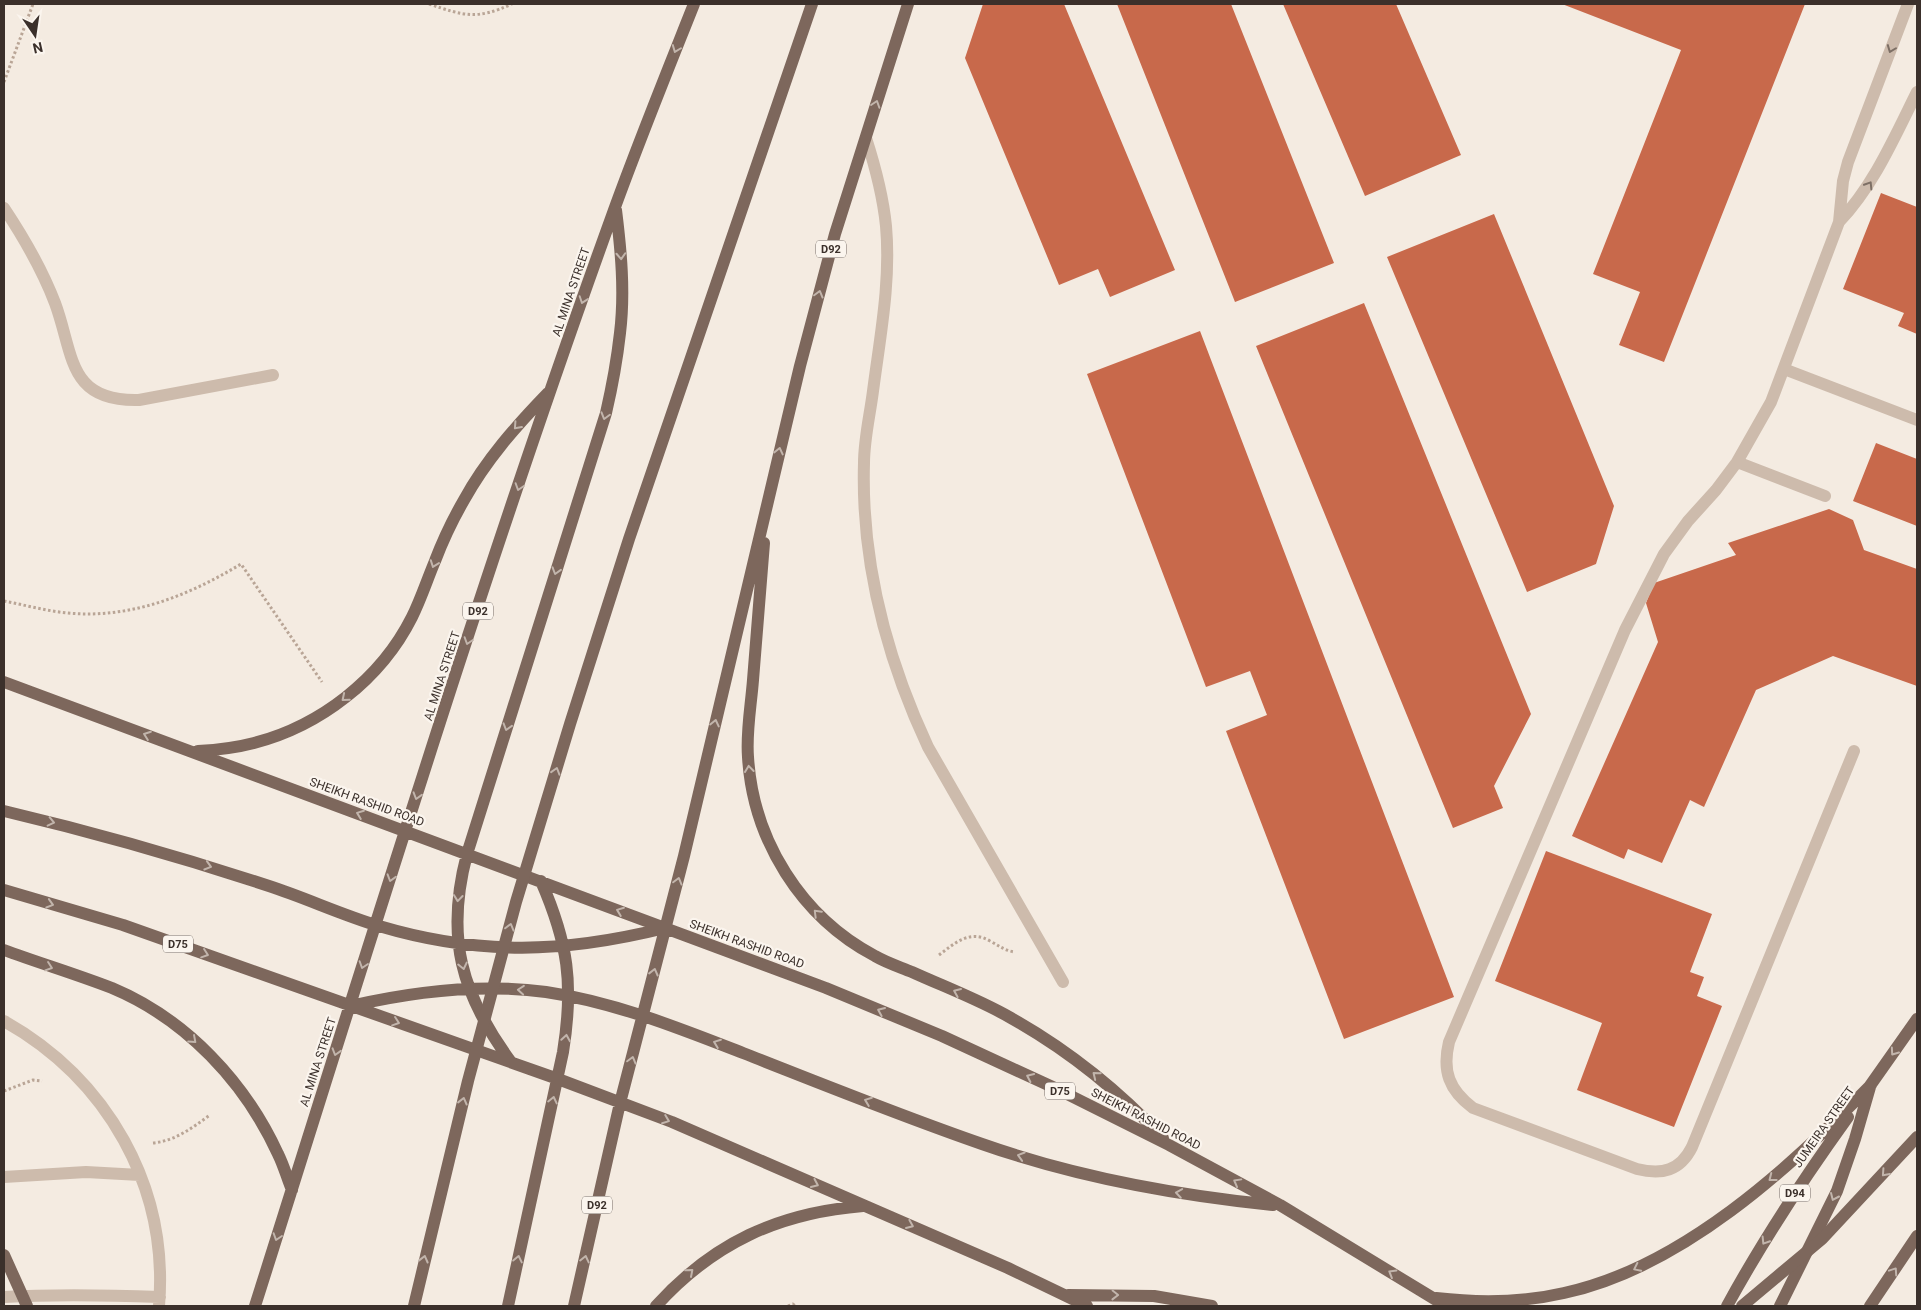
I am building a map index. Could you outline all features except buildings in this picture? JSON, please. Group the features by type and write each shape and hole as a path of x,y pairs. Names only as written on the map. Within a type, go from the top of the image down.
{"main road":[{"name":"AL MINA STREET","path":"255,1306 406,831 551,391 615,207 694,4"},
{"path":"414,1306 470,1072 516,902 567,734 629,539 812,4"},
{"name":"D92","path":"574,1306 620,1103 689,836 800,366 830,253 908,4"},
{"path":"510,1062 480,1015 468,988 458,944 458,898 467,854 606,413 621,331 621,257 615,207"},
{"path":"193,752 224,749 254,743 311,721 337,704 379,666 397,643 412,618 424,592 438,552 465,498 504,441 551,391"},
{"path":"768,498 749,722 748,756 752,790 761,824 774,854 790,880 807,903 827,923 867,951 1010,1017 1080,1062 1141,1115 1169,1145"},
{"name":"SHEIKH RASHID ROAD","path":"4,682 826,988 942,1036 1057,1089 1169,1145 1280,1205 1446,1306"},
{"path":"4,811 166,853 272,886 376,925 403,933 458,944 511,948 564,946 598,943 665,928"},
{"path":"508,1306 568,1025 570,996 564,946 558,924 540,881"},
{"name":"D75","path":"4,890 123,925 558,1079 672,1122 1008,1268 1087,1306"},
{"path":"4,950 113,989 162,1016 185,1032 206,1051 243,1093 279,1156 292,1190"},
{"path":"350,1006 428,991 468,988 519,990 570,996 643,1016 934,1127 1041,1163 1100,1178 1160,1190 1280,1205"},
{"name":"JUMEIRA STREET","path":"1727,1306 1750,1264 1808,1172 1917,1019"},
{"path":"1434,1298 1500,1302 1565,1293 1626,1273 1656,1259 1712,1223 1778,1173 1811,1145 1871,1085"},
{"path":"1780,1306 1837,1191 1856,1139 1871,1085"},
{"path":"1742,1306 1822,1239 1917,1137"},
{"path":"656,1306 674,1286 696,1267 723,1248 749,1234 777,1222 806,1214 835,1208 865,1206"},
{"path":"1870,1306 1917,1236"},
{"path":"4,1255 27,1306"},
{"path":"1066,1295 1154,1296 1212,1306"}],"lane":[{"path":"1854,751 1692,1147 1679,1164 1659,1172 1637,1169 1473,1108 1461,1099 1452,1086 1447,1072 1445,1056 1449,1042 1625,630 1664,554 1688,521 1716,490 1737,462 1771,402 1839,222 1843,181 1848,162 1908,4"},
{"path":"1839,222 1853,207 1876,173 1917,92"},
{"path":"866,138 875,167 883,206 887,257 886,288 864,461 867,545 881,621 898,677 910,709 928,747 1063,982"},
{"path":"4,208 40,268 55,304 75,370 96,392 109,398 124,401 140,400 273,375"},
{"path":"1784,369 1917,420"},
{"path":"1737,462 1824,496"},
{"path":"4,1298 101,1294 159,1302 160,1266 157,1235 140,1175 126,1143 109,1114 64,1063 38,1042 6,1024"},
{"path":"4,1177 86,1172 140,1175"}],"path":[{"path":"4,82 33,4"},
{"path":"429,4 454,13 480,15 512,4"},
{"path":"4,601 68,613 99,614 130,610 160,603 193,590 240,564 337,704"},
{"path":"936,958 956,942 973,936 982,937 1010,951 1032,951 1043,947"},
{"path":"788,1306 793,1304 795,1306"}]}
